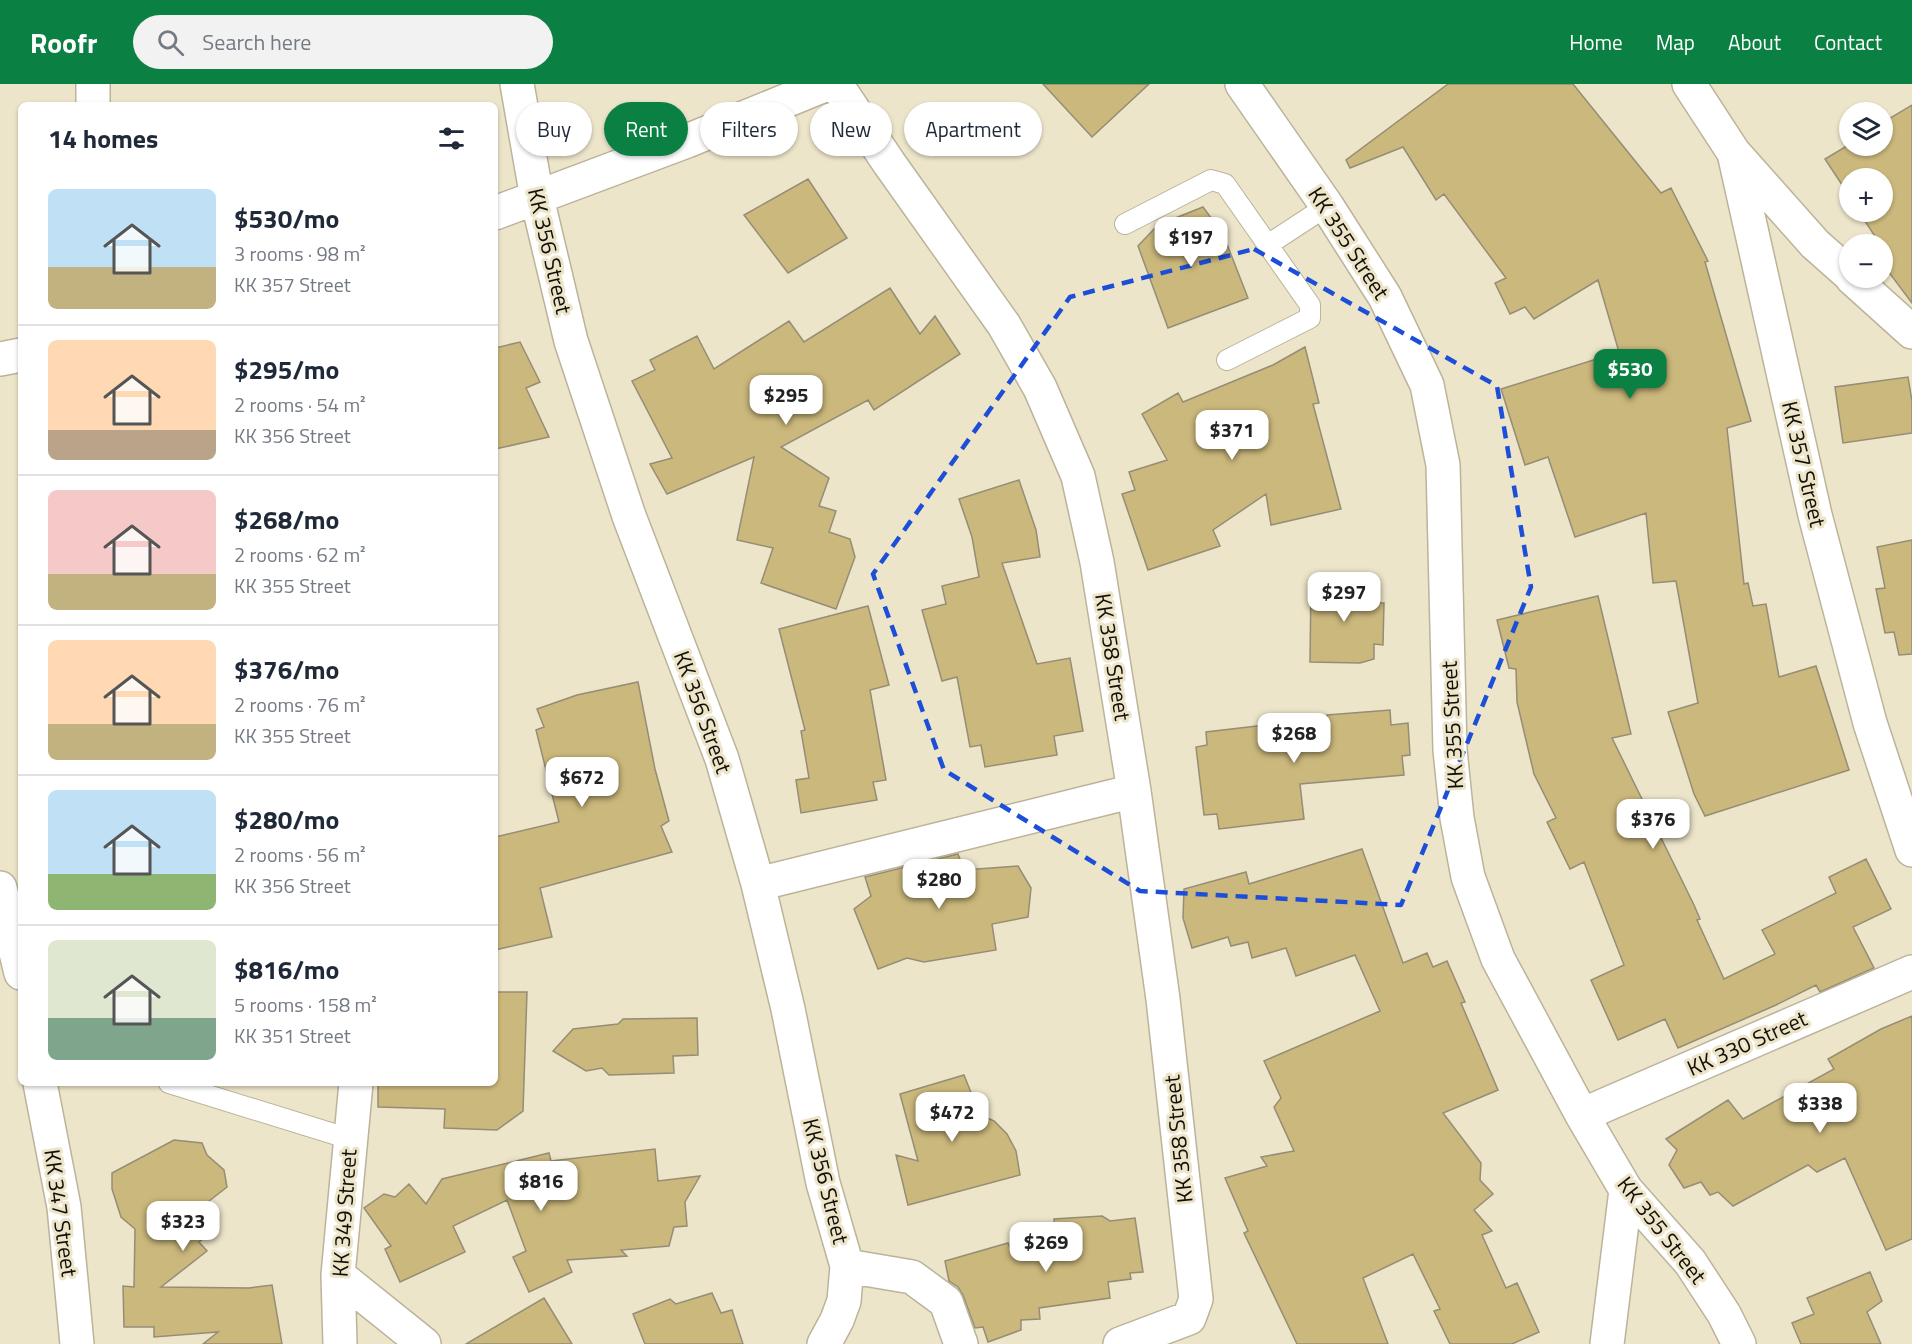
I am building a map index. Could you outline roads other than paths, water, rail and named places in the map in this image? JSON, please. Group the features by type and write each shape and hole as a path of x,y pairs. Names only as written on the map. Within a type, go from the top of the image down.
{"street":[{"path":"93,84 93,102"},
{"name":"KK 356 Street","path":"517,84 537,198 571,341 629,516 722,759 758,884 788,1009 824,1183 847,1266 844,1301 824,1344"},
{"name":"KK 355 Street","path":"1242,84 1327,206 1385,297 1427,385 1443,465 1450,750 1457,818 1468,877 1498,959 1582,1115 1626,1190 1690,1262 1724,1314 1738,1344"},
{"name":"KK 357 Street","path":"1689,84 1734,153 1815,515 1870,723 1912,850"},
{"path":"498,212 687,141 818,86"},
{"name":"KK 358 Street","path":"818,86 889,163 1004,325 1040,388 1078,476 1097,562 1134,791 1163,999 1196,1299 1189,1318 1120,1344"},
{"path":"1734,153 1815,244 1839,265"},
{"path":"1864,288 1912,332"},
{"path":"0,359 18,356"},
{"path":"758,884 1134,791"},
{"path":"0,888 18,961"},
{"name":"KK 330 Street","path":"1582,1115 1912,972"},
{"name":"KK 347 Street","path":"42,1086 64,1207 77,1344"},
{"name":"KK 349 Street","path":"340,1344 338,1275 356,1086"},
{"path":"1607,1344 1626,1190"},
{"path":"847,1266 912,1278 946,1302 962,1344"},
{"path":"338,1275 423,1344"}],"lane":[{"path":"1125,224 1211,180 1225,184 1310,305 1310,318 1227,360"},
{"path":"1269,244 1327,206"},
{"path":"179,1086 350,1139"}]}
